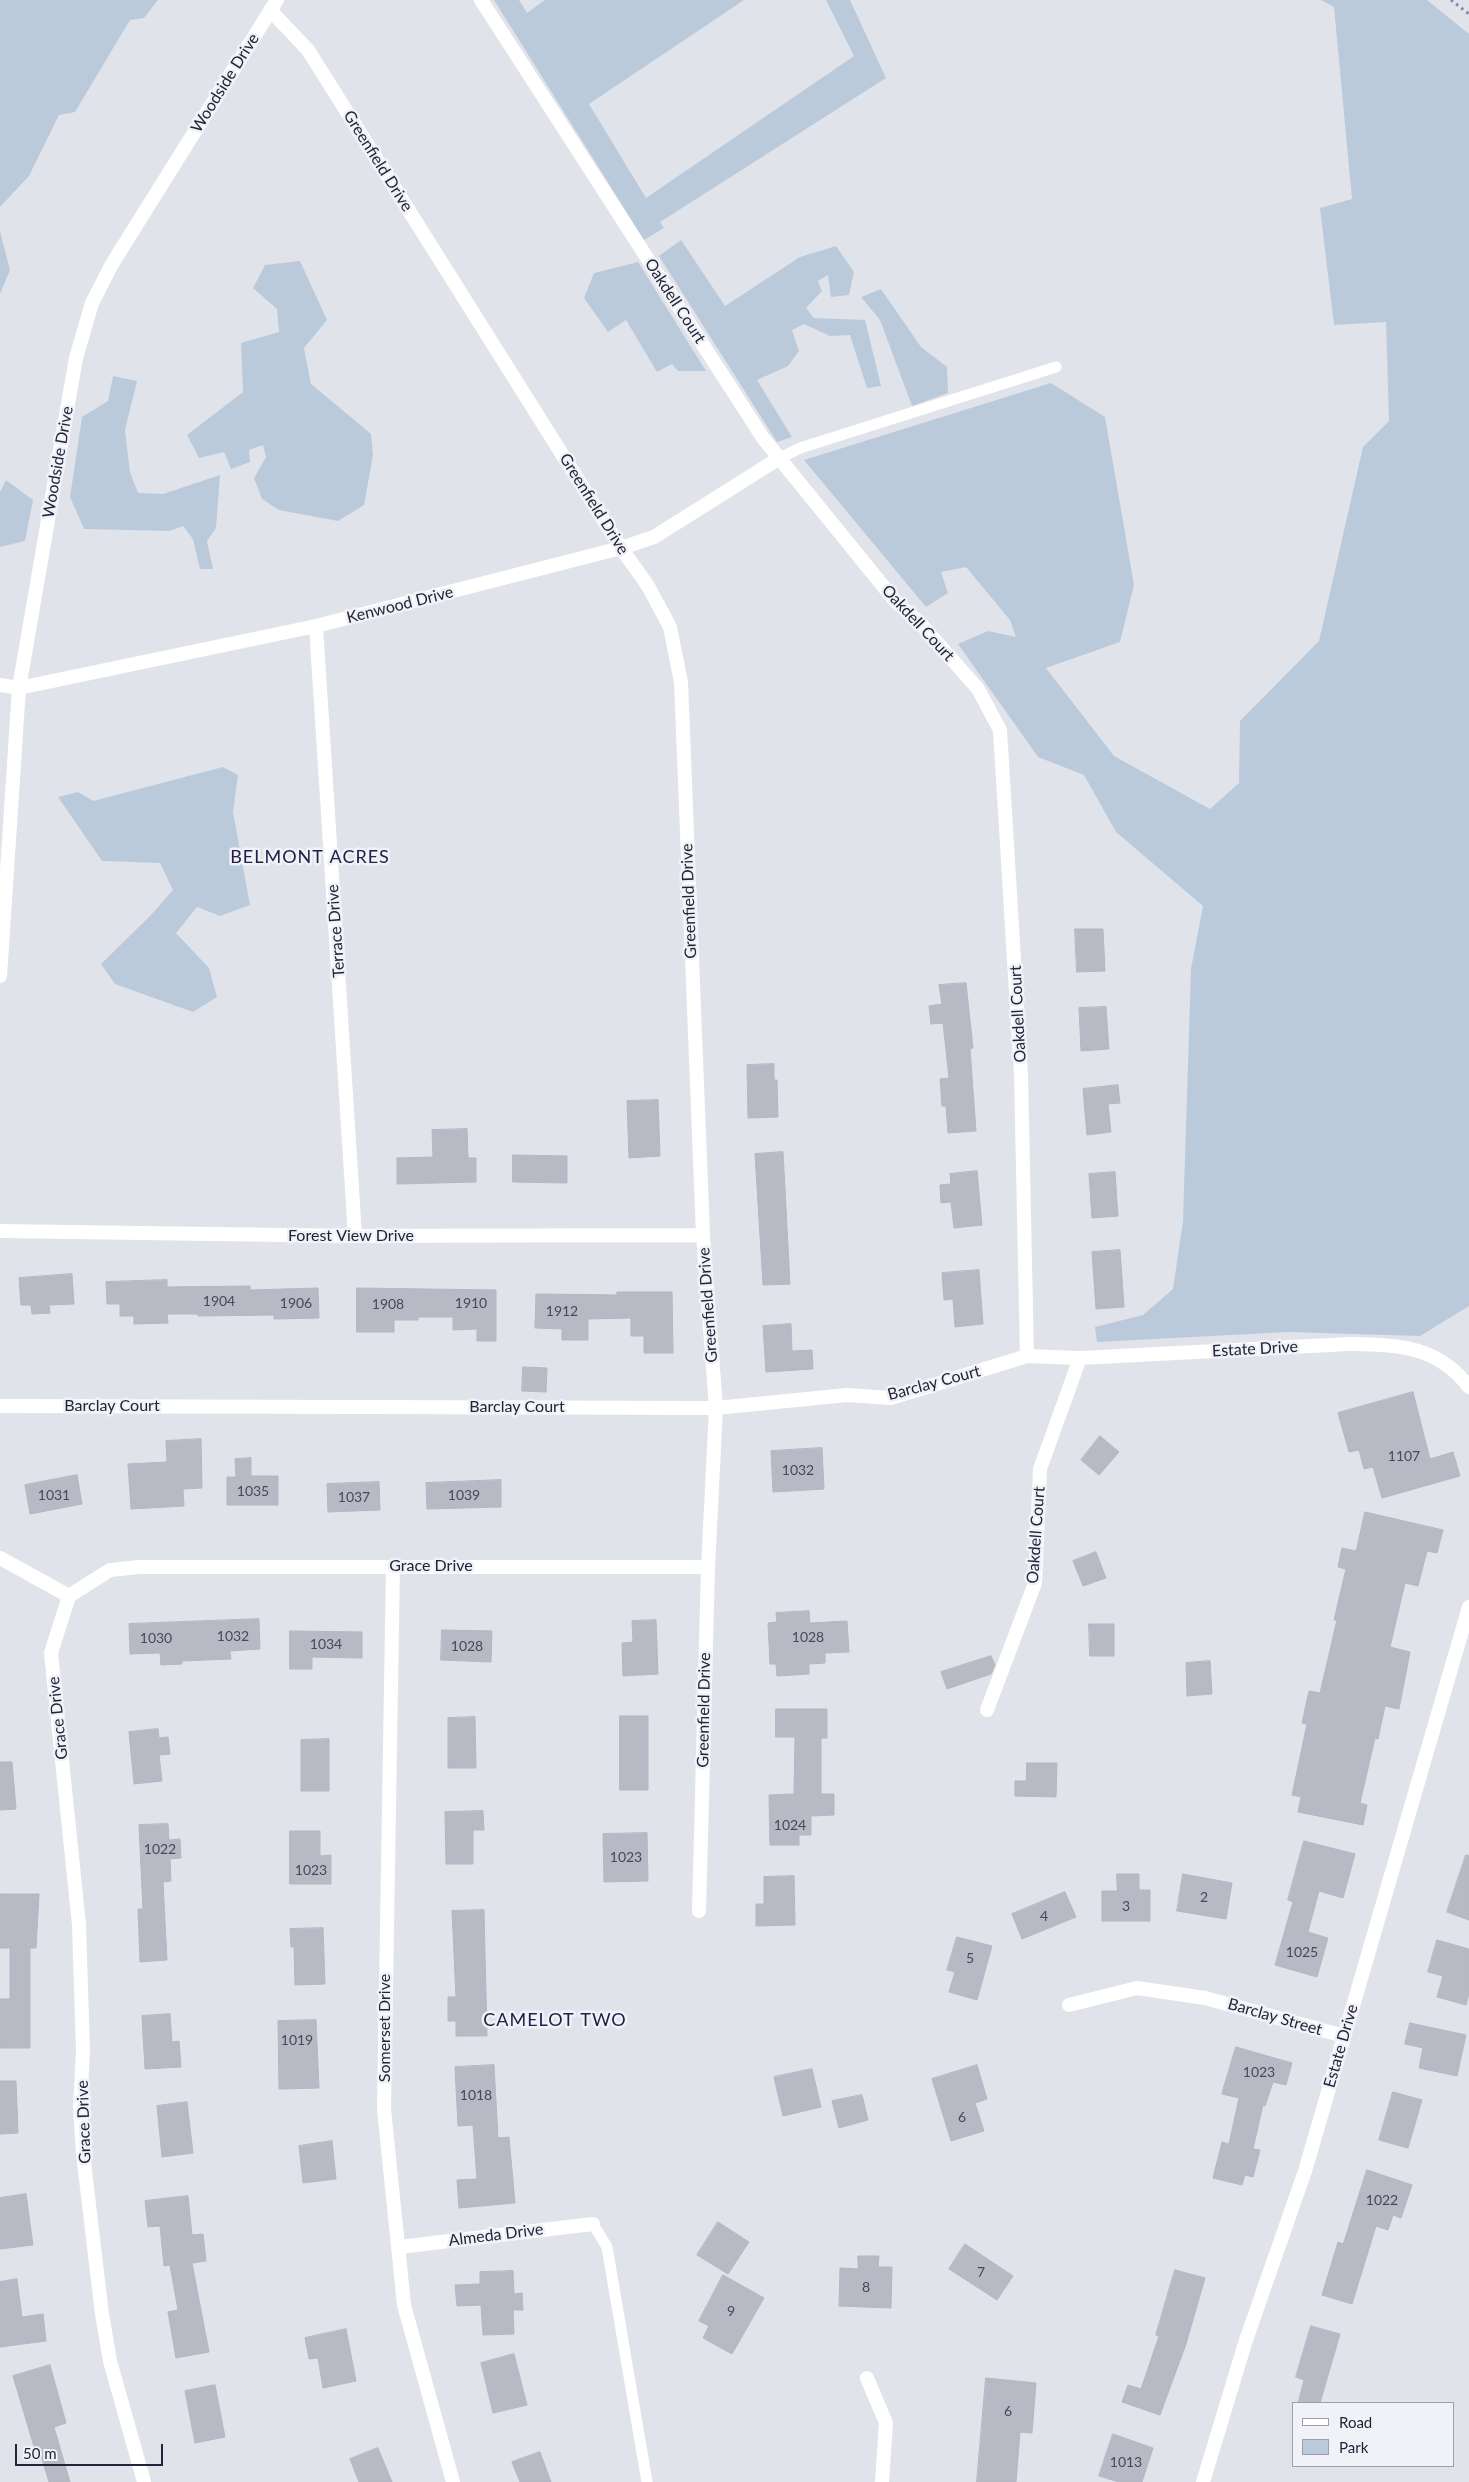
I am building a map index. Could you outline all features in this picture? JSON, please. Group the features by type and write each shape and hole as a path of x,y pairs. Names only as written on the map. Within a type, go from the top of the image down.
{"street":[{"name":"Oakdell Court","path":"481,0 778,459 896,602 920,624 978,689 1000,730 1022,1075 1027,1356"},
{"name":"Greenfield Drive","path":"273,5 308,50 621,548 648,586 670,627 681,682 703,1234 716,1408 708,1567 699,1911"},
{"name":"Woodside Drive","path":"0,976 19,688 76,358 92,303 112,264 273,5"},
{"name":"Kenwood Drive","path":"0,685 19,688 316,626 621,548 654,537 778,459"},
{"name":"Terrace Drive","path":"316,626 355,1236"},
{"name":"Forest View Drive","path":"0,1231 355,1236 703,1234"},
{"name":"Estate Drive","path":"1027,1356 1080,1358 1385,1344 1418,1349 1445,1362 1469,1387"},
{"name":"Barclay Court","path":"0,1406 716,1408 847,1395 891,1398 1027,1356"},
{"name":"Oakdell Court","path":"987,1710 1035,1583 1040,1469 1080,1358"},
{"path":"0,1558 69,1596"},
{"name":"Somerset Drive","path":"393,1566 384,2109 404,2305 453,2482"},
{"name":"Grace Drive","path":"144,2482 110,2361 102,2314 83,2154 80,2106 83,2051 79,1924 51,1653 69,1596 110,1570 138,1567 708,1567"},
{"name":"Estate Drive","path":"1202,2482 1246,2340 1305,2171 1344,2036 1463,1651 1469,1607"},
{"name":"Barclay Street","path":"1069,2005 1137,1988 1205,1998 1344,2036"},
{"name":"Almeda Drive","path":"399,2247 593,2224"},
{"path":"867,2378 886,2423 882,2482"}],"lane":[{"path":"778,459 800,448 1056,367"},
{"path":"593,2224 607,2247 647,2482"}],"path":[{"path":"1451,0 1469,14"}],"green space":[{"path":"0,0 158,0 144,18 130,20 75,112 59,115 29,176 0,207"},
{"path":"494,0 519,0 527,13 545,0 744,0 589,104 646,198 854,56 826,0 850,0 886,78 660,222 664,228 644,240"},
{"path":"1321,0 1427,0 1469,34 1469,1306 1420,1336 1288,1332 1097,1342 1095,1327 1143,1315 1173,1289 1183,1221 1191,969 1203,906 1116,832 1084,775 1038,757 958,644 988,631 1016,637 1010,620 966,567 941,572 948,593 926,607 804,460 1051,383 1105,417 1134,585 1120,642 1046,668 1114,756 1210,809 1239,783 1240,721 1319,641 1363,447 1389,421 1386,322 1334,325 1320,208 1352,199 1334,7"},
{"path":"0,231 10,270 0,294"},
{"path":"681,240 725,306 800,257 836,246 854,272 849,295 831,297 828,275 818,281 822,291 806,308 814,318 865,320 881,386 867,388 850,335 830,336 804,324 792,330 799,351 788,366 757,380 792,437 777,442 659,256"},
{"path":"300,261 327,320 304,348 311,384 371,434 373,455 364,505 338,521 279,510 262,499 254,478 266,457 263,445 249,450 250,462 231,469 224,452 199,458 187,435 243,392 241,343 279,332 277,309 253,288 265,265"},
{"path":"638,262 706,371 678,371 672,364 657,372 626,320 608,332 584,298 594,273"},
{"path":"881,289 921,347 947,367 948,393 912,406 880,320 861,297"},
{"path":"113,376 137,381 125,430 130,472 138,493 163,494 220,475 216,528 207,541 213,569 200,569 193,539 183,526 169,531 84,529 70,497 82,417 108,401"},
{"path":"6,480 33,500 25,541 0,547 0,492"},
{"path":"223,767 238,775 233,812 250,905 220,916 197,907 176,933 209,968 217,997 193,1012 115,984 101,964 150,916 173,890 160,863 102,861 58,797 78,792 93,801"}],"building":[{"path":"1075,929 1103,929 1105,971 1077,972"},
{"path":"966,983 973,1048 970,1049 976,1131 948,1133 946,1106 942,1106 940,1079 949,1078 943,1023 931,1024 929,1006 942,1004 939,985"},
{"path":"1106,1007 1109,1049 1081,1051 1079,1008"},
{"path":"774,1064 774,1080 777,1080 778,1117 748,1118 747,1065"},
{"path":"1118,1085 1120,1103 1108,1104 1111,1132 1087,1135 1083,1089"},
{"path":"658,1100 660,1156 629,1158 627,1101"},
{"path":"467,1129 468,1158 476,1158 476,1182 397,1184 397,1158 433,1157 432,1130"},
{"path":"783,1152 790,1284 763,1285 755,1154"},
{"path":"513,1155 567,1156 567,1183 513,1182"},
{"path":"977,1171 982,1225 954,1228 951,1202 941,1203 940,1185 951,1184 950,1174"},
{"path":"1115,1172 1118,1216 1092,1218 1089,1174"},
{"path":"1120,1250 1124,1307 1096,1309 1092,1252"},
{"path":"979,1270 983,1324 955,1327 953,1299 944,1300 942,1273"},
{"path":"72,1274 74,1304 49,1305 50,1313 32,1314 31,1305 21,1305 19,1278"},
{"path":"167,1280 167,1287 250,1286 250,1290 318,1288 319,1318 274,1319 274,1315 198,1316 198,1314 167,1314 168,1323 134,1324 134,1316 120,1316 120,1304 107,1304 106,1282"},
{"path":"357,1288 496,1290 496,1341 477,1341 477,1329 453,1330 453,1317 418,1317 418,1320 394,1320 394,1332 357,1332"},
{"path":"617,1292 672,1292 673,1353 644,1353 644,1336 631,1336 631,1318 588,1319 588,1340 562,1340 562,1329 535,1328 536,1294 617,1295"},
{"path":"791,1324 792,1351 812,1350 813,1369 766,1372 763,1326"},
{"path":"523,1367 547,1368 546,1392 522,1391"},
{"path":"1413,1392 1430,1459 1453,1452 1460,1476 1382,1498 1373,1467 1364,1469 1359,1450 1349,1452 1338,1413"},
{"path":"1100,1436 1119,1452 1099,1475 1081,1460"},
{"path":"201,1439 202,1488 183,1489 184,1506 131,1509 128,1464 167,1462 166,1441"},
{"path":"822,1448 824,1489 773,1492 771,1451"},
{"path":"251,1458 251,1476 278,1476 278,1505 227,1505 227,1477 236,1477 235,1459"},
{"path":"77,1475 82,1504 30,1514 25,1485"},
{"path":"501,1480 501,1507 427,1509 426,1483"},
{"path":"379,1482 380,1510 328,1512 327,1484"},
{"path":"1365,1512 1443,1530 1437,1553 1427,1551 1418,1586 1405,1583 1390,1647 1410,1652 1399,1709 1385,1706 1378,1739 1375,1738 1360,1803 1367,1805 1363,1825 1298,1812 1301,1797 1292,1795 1307,1724 1302,1723 1309,1691 1320,1693 1337,1620 1334,1620 1346,1569 1338,1567 1342,1548 1356,1551"},
{"path":"1096,1552 1106,1578 1083,1586 1073,1561"},
{"path":"809,1611 810,1623 847,1621 849,1652 825,1653 825,1663 809,1664 809,1674 777,1676 776,1664 770,1664 768,1623 777,1622 776,1613"},
{"path":"259,1619 260,1649 230,1651 231,1659 182,1661 182,1664 161,1665 160,1653 130,1654 129,1624"},
{"path":"656,1620 658,1674 623,1676 622,1643 633,1642 632,1621"},
{"path":"1089,1624 1114,1624 1114,1656 1090,1656"},
{"path":"442,1630 492,1631 491,1662 441,1660"},
{"path":"290,1631 362,1632 362,1658 312,1657 312,1669 290,1669"},
{"path":"991,1656 995,1665 991,1674 947,1689 941,1672"},
{"path":"1210,1661 1212,1694 1187,1696 1186,1663"},
{"path":"776,1709 827,1709 827,1738 821,1738 821,1794 834,1794 834,1815 811,1816 811,1835 799,1835 799,1845 770,1845 769,1795 794,1794 795,1737 776,1737"},
{"path":"620,1716 648,1716 648,1790 620,1790"},
{"path":"475,1717 476,1768 448,1768 448,1718"},
{"path":"158,1729 159,1738 168,1737 170,1754 159,1755 162,1781 134,1784 129,1732"},
{"path":"329,1739 329,1791 301,1791 301,1740"},
{"path":"0,1762 12,1762 16,1809 0,1810"},
{"path":"1027,1763 1057,1763 1056,1797 1015,1796 1015,1781 1026,1781"},
{"path":"483,1811 484,1830 473,1830 473,1864 446,1864 445,1812"},
{"path":"168,1824 169,1840 180,1839 181,1858 170,1859 171,1881 163,1882 167,1960 140,1962 138,1909 143,1909 139,1825"},
{"path":"290,1831 320,1831 320,1856 331,1855 331,1884 290,1884"},
{"path":"647,1833 648,1881 604,1882 603,1834"},
{"path":"1304,1841 1355,1854 1343,1898 1319,1891 1308,1932 1328,1938 1317,1977 1275,1965 1293,1902 1288,1900"},
{"path":"1466,1855 1469,1856 1469,1920 1447,1912"},
{"path":"1117,1874 1139,1874 1139,1890 1150,1890 1150,1921 1102,1921 1102,1891 1117,1891"},
{"path":"1183,1874 1232,1883 1226,1919 1177,1911"},
{"path":"794,1876 795,1925 756,1926 756,1904 764,1904 764,1877"},
{"path":"1065,1892 1076,1917 1022,1939 1012,1914"},
{"path":"0,1894 39,1894 36,1948 30,1948 30,2048 0,2048 0,1999 10,1999 10,1948 0,1948"},
{"path":"484,1910 487,2036 456,2036 456,2021 448,2021 448,1997 456,1997 452,1911"},
{"path":"323,1928 325,1984 295,1985 294,1947 291,1947 290,1929"},
{"path":"957,1937 992,1946 977,2000 949,1992 955,1972 947,1970"},
{"path":"1437,1940 1469,1949 1469,1993 1466,2005 1437,1997 1443,1976 1428,1972"},
{"path":"170,2014 172,2042 179,2041 181,2067 145,2069 142,2016"},
{"path":"316,2020 319,2088 279,2089 278,2021"},
{"path":"1410,2023 1466,2035 1457,2076 1419,2068 1423,2048 1405,2044"},
{"path":"1236,2047 1292,2063 1286,2085 1273,2082 1265,2106 1263,2105 1253,2149 1260,2150 1253,2177 1245,2175 1242,2185 1213,2178 1222,2142 1229,2144 1239,2098 1222,2094"},
{"path":"494,2065 498,2138 509,2137 515,2203 459,2208 457,2180 477,2179 473,2125 458,2126 455,2067"},
{"path":"977,2065 987,2099 975,2103 984,2131 951,2141 932,2079"},
{"path":"812,2069 821,2107 783,2116 774,2077"},
{"path":"0,2081 16,2081 18,2133 0,2134"},
{"path":"1393,2092 1422,2100 1408,2148 1379,2140"},
{"path":"862,2095 868,2120 839,2128 832,2101"},
{"path":"187,2102 193,2153 162,2157 157,2106"},
{"path":"332,2141 336,2179 303,2183 299,2146"},
{"path":"1367,2170 1412,2185 1401,2218 1393,2215 1388,2230 1376,2226 1352,2304 1322,2295 1338,2242 1343,2244"},
{"path":"26,2194 33,2245 0,2249 0,2198"},
{"path":"188,2196 192,2235 203,2234 206,2261 192,2263 209,2352 176,2358 168,2312 178,2310 170,2265 164,2266 160,2226 148,2227 145,2201"},
{"path":"718,2222 749,2242 728,2274 697,2255"},
{"path":"965,2244 1013,2276 997,2300 949,2269"},
{"path":"858,2256 879,2256 878,2267 892,2267 891,2308 839,2306 840,2268 858,2269"},
{"path":"1175,2270 1205,2278 1186,2344 1160,2415 1122,2402 1128,2385 1141,2389 1159,2336 1156,2335"},
{"path":"513,2271 514,2294 522,2293 523,2310 513,2310 514,2334 483,2335 481,2305 457,2306 455,2285 480,2284 480,2272"},
{"path":"723,2275 764,2298 732,2354 703,2338 709,2326 699,2321"},
{"path":"17,2279 22,2317 43,2314 46,2341 0,2347 0,2282"},
{"path":"1311,2326 1340,2334 1320,2402 1298,2402 1304,2380 1296,2377"},
{"path":"346,2329 356,2381 323,2388 318,2358 309,2359 305,2338"},
{"path":"514,2354 527,2405 493,2413 481,2363"},
{"path":"50,2365 66,2423 54,2427 70,2482 49,2482 39,2449 35,2450 13,2376"},
{"path":"986,2378 1036,2383 1032,2433 1020,2432 1016,2482 977,2482"},
{"path":"215,2385 225,2437 195,2443 185,2391"},
{"path":"1113,2434 1153,2448 1142,2482 1119,2482 1099,2476"},
{"path":"378,2448 392,2482 359,2482 350,2459"},
{"path":"540,2452 551,2482 520,2482 512,2462"}],"district":[{"name":"BELMONT ACRES","path":"310,857"},
{"name":"CAMELOT TWO","path":"555,2020"}]}
